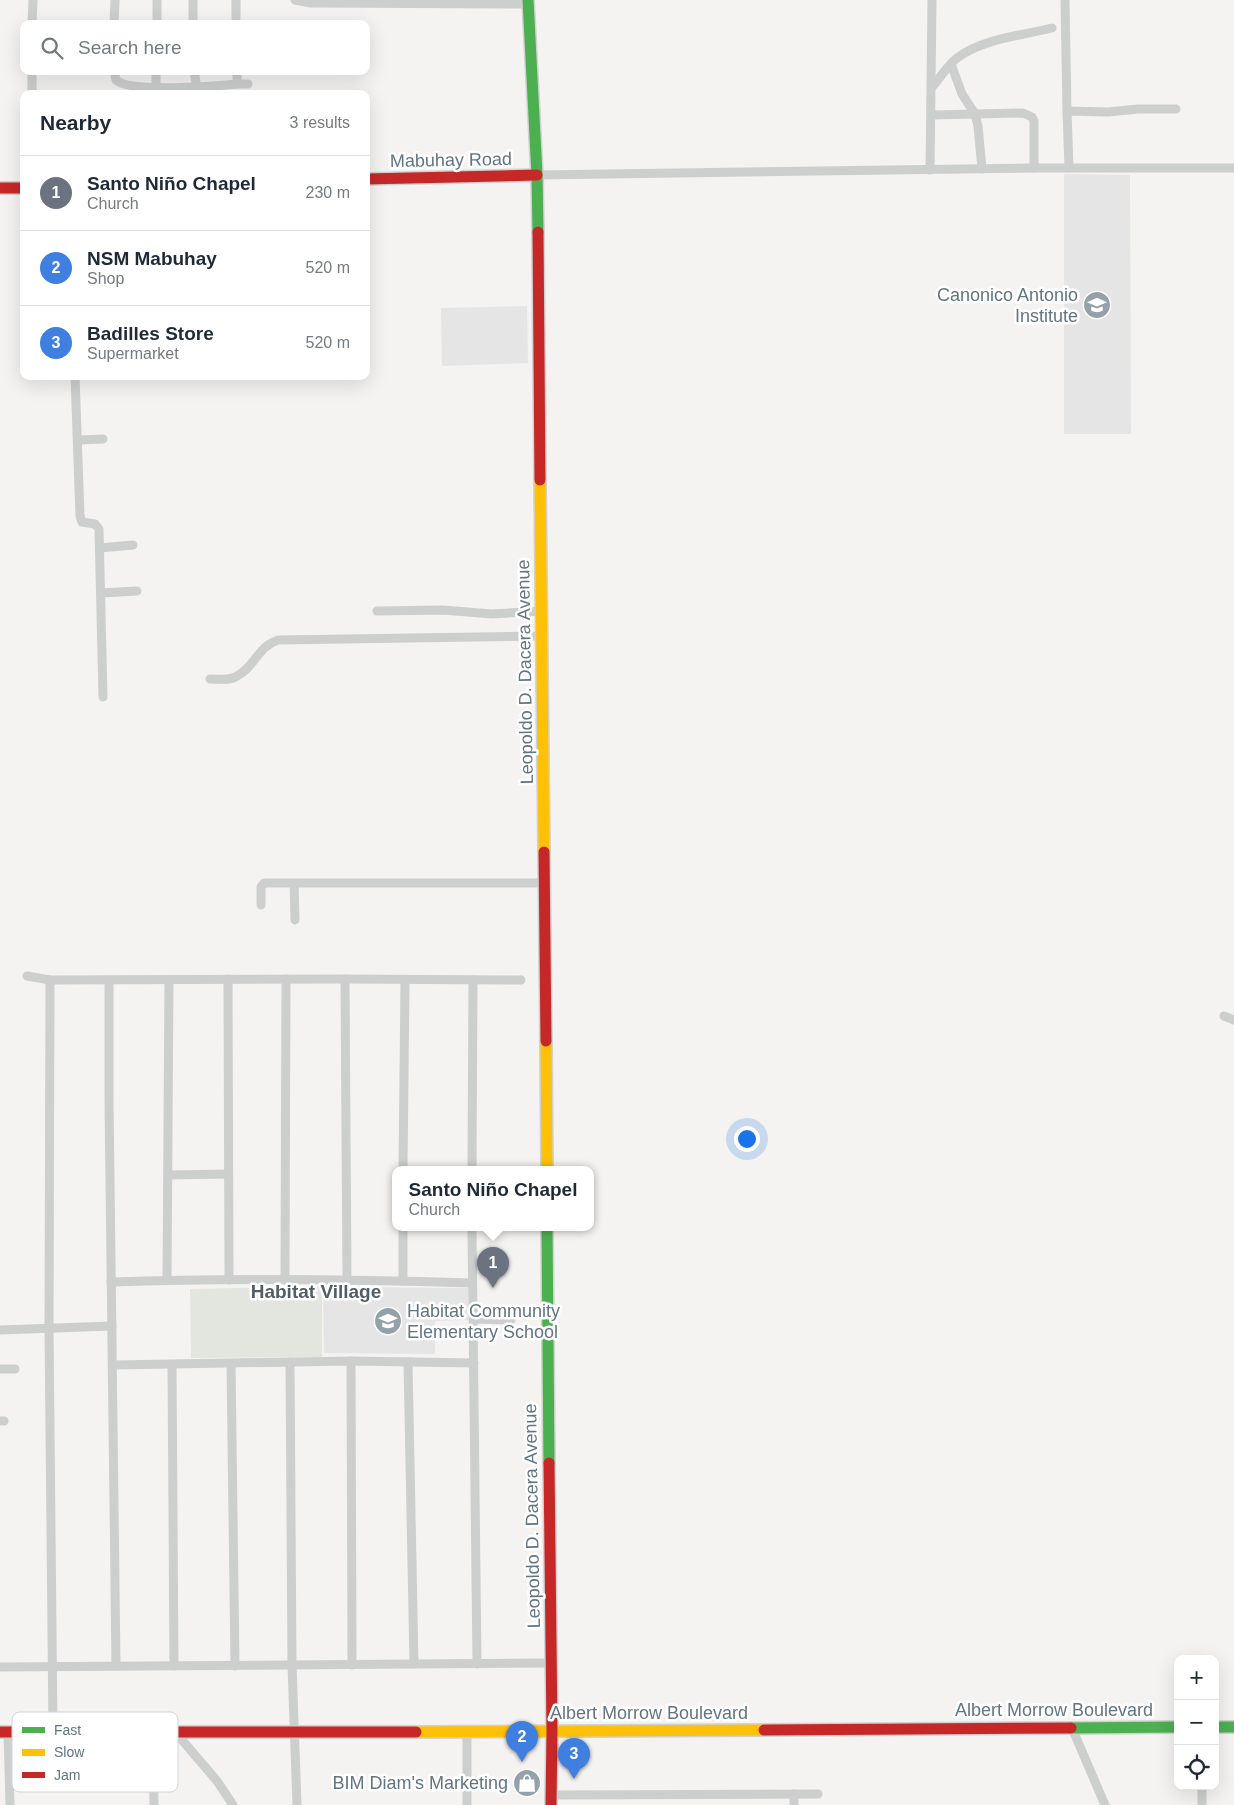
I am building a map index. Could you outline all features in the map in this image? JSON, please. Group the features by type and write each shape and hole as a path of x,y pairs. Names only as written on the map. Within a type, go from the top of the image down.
{"main road":[{"name":"Leopoldo D. Dacera Avenue","path":"528,2 537,175 547,1166"},
{"name":"Mabuhay Road","path":"370,179 537,175"},
{"path":"0,188 20,188"},
{"name":"Leopoldo D. Dacera Avenue","path":"547,1231 551,1800"},
{"path":"1219,1727 1234,1726"},
{"name":"Albert Morrow Boulevard","path":"178,1732 1174,1727"}],"street":[{"path":"32,0 32,20"},
{"path":"114,20 115,0"},
{"path":"157,0 157,20"},
{"path":"193,0 193,20"},
{"path":"236,0 236,20"},
{"path":"295,0 311,3 408,1 528,2"},
{"path":"930,170 932,0"},
{"path":"1065,0 1069,168"},
{"path":"932,87 951,64 964,53 988,43 1052,28"},
{"path":"951,64 960,89 975,114 982,169"},
{"path":"32,75 32,90"},
{"path":"115,75 116,80 124,85 188,90 248,84"},
{"path":"156,75 156,87"},
{"path":"188,90 193,75"},
{"path":"195,75 198,90"},
{"path":"236,75 237,84"},
{"path":"1067,111 1108,112 1138,109 1176,109"},
{"path":"932,115 1023,112 1032,117 1034,121 1034,168"},
{"path":"537,175 1034,168 1234,168"},
{"path":"75,380 80,516 82,522 98,526 100,548 103,698"},
{"path":"78,440 103,439"},
{"path":"100,548 133,545"},
{"path":"101,593 137,591"},
{"path":"377,611 444,610 492,614 542,611"},
{"path":"210,679 237,677 252,663 260,651 268,644 278,640 542,636"},
{"path":"260,905 262,884 545,883"},
{"path":"294,884 295,920"},
{"path":"27,976 50,980 521,980"},
{"path":"228,979 229,1280"},
{"path":"285,1280 286,979"},
{"path":"345,979 347,1281"},
{"path":"50,980 49,1329 53,1712"},
{"path":"109,980 116,1666"},
{"path":"167,1280 168,980"},
{"path":"472,980 472,1166"},
{"path":"404,981 404,1166"},
{"path":"1224,1016 1234,1020"},
{"path":"168,1175 228,1174"},
{"path":"403,1231 403,1281"},
{"path":"472,1231 478,1664"},
{"path":"111,1282 285,1280 472,1283"},
{"path":"474,1319 511,1320"},
{"path":"0,1330 112,1326"},
{"path":"113,1365 351,1361 474,1363"},
{"path":"351,1361 352,1665"},
{"path":"290,1362 292,1665 297,1805"},
{"path":"408,1362 414,1664"},
{"path":"231,1364 234,1666"},
{"path":"172,1365 174,1666"},
{"path":"0,1369 15,1369"},
{"path":"0,1667 551,1663"},
{"path":"1072,1728 1105,1805"},
{"path":"4,1732 10,1805"},
{"path":"467,1732 467,1805"},
{"path":"178,1734 217,1781 233,1805"},
{"path":"1202,1790 1202,1805"},
{"path":"154,1792 154,1805"},
{"path":"794,1794 794,1805"},
{"path":"551,1800 818,1794"}],"shaded area":[{"name":"Canonico Antonio Institute","path":"1064,174 1130,175 1131,434 1064,434"},
{"path":"527,306 528,363 442,366 441,308"},
{"path":"322,1286 322,1357 191,1358 190,1289"},
{"name":"Habitat Community Elementary School","path":"323,1287 468,1288 468,1320 435,1321 435,1354 324,1353"}],"traffic: fast":[{"path":"528,0 538,232"},
{"path":"547,1231 549,1463"},
{"path":"1071,1728 1174,1727"},
{"path":"1219,1727 1234,1727"}],"traffic: slow":[{"path":"540,480 544,852"},
{"path":"546,1041 547,1166"},
{"path":"416,1732 764,1730"}],"traffic: jam":[{"path":"370,179 537,175"},
{"path":"0,188 20,188"},
{"path":"538,232 540,480"},
{"path":"544,852 546,1041"},
{"path":"549,1463 551,1805"},
{"path":"764,1730 1071,1728"},
{"path":"0,1732 12,1732"},
{"path":"178,1732 416,1732"}],"place":[{"name":"Canonico Antonio Institute","path":"1097,305"},
{"name":"Santo Niño Chapel","path":"493,1288"},
{"name":"Habitat Community Elementary School","path":"388,1321"},
{"name":"NSM Mabuhay","path":"522,1762"},
{"name":"Badilles Store","path":"574,1779"},
{"name":"BIM Diam's Marketing","path":"527,1783"}],"district":[{"name":"Habitat Village","path":"316,1291"}]}
